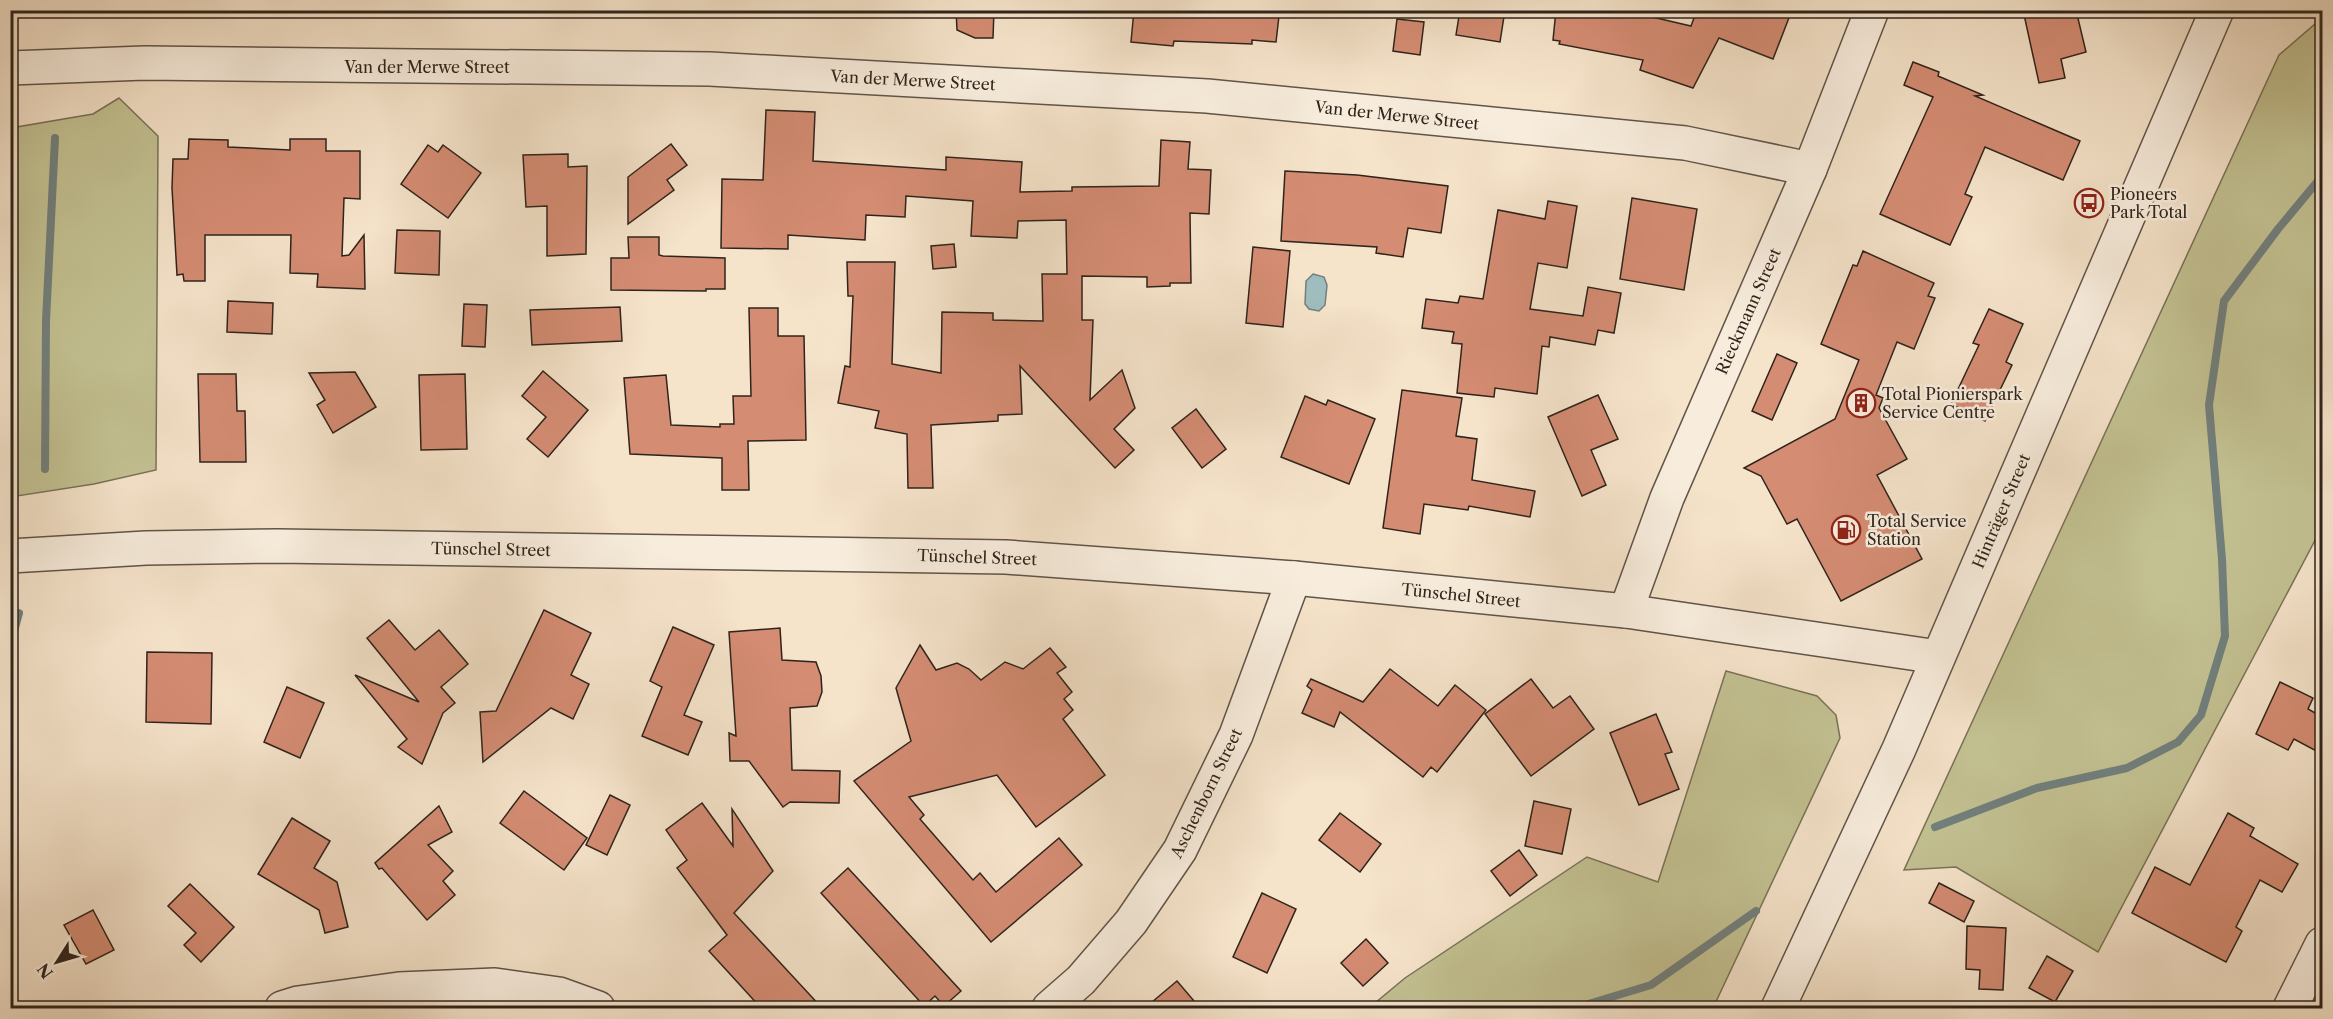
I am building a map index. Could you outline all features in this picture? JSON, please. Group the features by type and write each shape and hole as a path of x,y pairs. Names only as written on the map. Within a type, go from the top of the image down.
{"street":[{"name":"Rieckmann Street","path":"1626,611 1667,498 1810,169 1872,10"},
{"name":"Hinträger Street","path":"1778,1008 1899,749 2217,10"},
{"path":"2199,52 2235,10"},
{"name":"Van der Merwe Street","path":"10,68 145,63 710,69 1184,94 1685,143 1810,169"},
{"name":"Tünschel Street","path":"10,556 146,548 278,546 1006,557 1294,578 1626,611 1938,657"},
{"name":"Aschenborn Street","path":"1049,1008 1081,980 1131,922 1180,850 1236,735 1294,578"},
{"path":"2290,1008 2322,944"},
{"path":"282,1008 298,1003 399,989 495,985 559,994 598,1008"}],"shaded area":[{"path":"2322,18 2322,527 2098,952 1956,867 1904,870 2279,55"},
{"path":"119,98 158,136 156,470 94,484 17,496 10,414 11,128 93,114"},
{"path":"1726,671 1817,696 1836,715 1840,738 1713,1008 1369,1008 1405,978 1587,857 1658,882"}],"water":[{"path":"1313,274 1324,277 1327,285 1325,305 1319,311 1309,309 1305,304 1306,281"}],"building":[{"path":"956,10 994,10 993,38 975,38 957,30"},
{"path":"1134,10 1254,10 1254,13 1279,16 1276,42 1252,40 1252,44 1174,41 1173,46 1131,42"},
{"path":"1460,10 1505,10 1500,42 1456,35"},
{"path":"1556,10 1636,10 1635,13 1691,26 1697,10 1792,10 1773,59 1719,38 1693,88 1640,70 1643,60 1559,44 1560,41 1553,40"},
{"path":"2023,10 2076,10 2086,52 2061,59 2065,78 2039,83"},
{"path":"1397,19 1424,22 1420,55 1393,51"},
{"path":"1913,62 1939,72 1938,76 1983,95 1975,96 2080,141 2063,180 1985,147 1965,194 1972,197 1950,245 1880,214 1933,97 1904,85"},
{"path":"766,110 815,112 813,161 946,170 946,157 1022,162 1020,192 1072,191 1072,187 1159,186 1161,140 1190,142 1188,169 1211,170 1209,214 1190,213 1191,283 1170,283 1170,286 1147,287 1147,277 1082,276 1082,320 1093,320 1090,400 1122,370 1135,408 1114,429 1134,450 1115,468 1020,366 1022,414 998,415 998,421 931,425 933,488 908,488 907,434 875,428 879,411 838,403 845,366 850,367 853,296 848,296 847,262 895,262 892,364 941,373 942,312 993,313 993,320 1043,321 1042,274 1067,274 1066,220 1018,221 1017,238 971,236 973,201 906,196 905,217 866,215 865,240 788,235 788,249 721,248 722,179 763,180"},
{"path":"189,139 228,140 228,147 290,150 290,139 326,139 326,151 360,151 360,199 344,198 342,256 349,255 364,235 365,289 317,287 318,274 290,273 291,235 205,235 205,281 184,281 183,274 177,275 172,188 173,159 188,159"},
{"path":"671,144 687,165 667,180 674,190 628,224 628,177"},
{"path":"428,145 438,152 443,145 481,173 448,218 401,184"},
{"path":"568,154 568,167 587,166 586,254 547,256 547,206 526,207 523,155"},
{"path":"1285,171 1357,175 1448,186 1441,233 1408,228 1403,257 1376,253 1377,247 1281,241"},
{"path":"1632,198 1697,209 1684,290 1620,279"},
{"path":"1548,201 1577,206 1567,268 1538,263 1530,309 1583,316 1588,287 1621,293 1614,333 1598,330 1595,345 1550,337 1549,347 1542,346 1537,394 1495,388 1494,397 1457,393 1462,344 1452,343 1454,332 1422,328 1426,299 1458,303 1460,296 1483,299 1498,210 1545,219"},
{"path":"397,230 440,231 439,275 395,273"},
{"path":"628,237 659,237 659,255 663,256 725,258 725,289 706,289 706,291 611,290 611,258 629,258"},
{"path":"954,244 956,267 933,269 931,246"},
{"path":"1253,247 1290,251 1283,327 1246,323"},
{"path":"1863,251 1934,283 1928,296 1935,298 1914,349 1897,342 1876,395 1883,398 1879,408 1907,459 1877,475 1922,559 1841,601 1797,519 1787,524 1761,476 1744,468 1835,419 1859,360 1821,344 1853,265 1857,266"},
{"path":"228,301 273,303 272,334 227,332"},
{"path":"464,304 487,305 485,347 462,346"},
{"path":"620,307 622,341 532,345 530,310"},
{"path":"749,308 778,308 778,336 804,336 806,440 748,441 749,490 722,490 722,458 630,454 624,378 666,375 671,425 720,427 720,424 734,424 733,396 751,396"},
{"path":"1989,309 2023,324 2006,362 2012,365 1985,421 1951,404 1979,345 1973,343"},
{"path":"1777,354 1797,363 1772,420 1752,411"},
{"path":"543,371 588,410 548,457 527,439 546,417 522,396"},
{"path":"355,372 376,407 333,433 317,405 325,400 309,373"},
{"path":"198,374 236,374 237,411 245,411 246,462 200,462"},
{"path":"465,374 467,449 421,450 419,375"},
{"path":"1402,390 1462,398 1456,436 1477,439 1472,480 1535,491 1530,517 1469,506 1468,510 1424,504 1420,534 1383,528"},
{"path":"1598,395 1618,439 1591,450 1606,485 1582,496 1548,417"},
{"path":"1305,396 1326,405 1328,400 1375,419 1349,484 1281,457"},
{"path":"1196,409 1226,449 1202,468 1172,428"},
{"path":"544,610 591,633 571,675 589,684 573,719 551,708 483,762 480,712 496,711"},
{"path":"389,620 415,650 439,630 468,664 441,687 455,703 443,713 422,764 398,747 407,739 355,675 419,702 367,638"},
{"path":"673,627 714,645 684,715 702,722 688,755 642,736 662,687 650,681"},
{"path":"780,628 782,660 816,662 821,676 822,692 817,706 790,708 792,770 840,771 839,803 790,802 783,807 749,761 730,761 729,733 736,736 729,632"},
{"path":"920,645 936,670 957,663 969,669 981,680 1005,662 1023,669 1050,648 1066,667 1057,673 1072,692 1064,699 1073,710 1063,719 1105,775 1036,827 997,775 909,797 924,815 920,819 973,880 980,873 996,892 1059,838 1082,865 991,942 854,781 911,741 896,688"},
{"path":"147,652 212,653 211,724 146,722"},
{"path":"1390,669 1438,706 1455,685 1486,710 1437,772 1431,767 1423,777 1340,712 1334,727 1302,713 1312,690 1307,686 1311,679 1363,702"},
{"path":"1531,679 1553,708 1570,696 1594,729 1531,776 1485,714"},
{"path":"2280,682 2313,698 2308,709 2322,717 2322,754 2294,739 2288,750 2256,734"},
{"path":"287,687 324,703 300,758 264,742"},
{"path":"1656,714 1672,752 1665,754 1679,789 1639,805 1610,733"},
{"path":"524,791 587,838 564,870 500,823"},
{"path":"610,795 630,805 607,855 586,845"},
{"path":"1534,801 1571,809 1562,854 1525,846"},
{"path":"702,803 733,846 732,809 773,871 734,913 822,1008 761,1008 709,951 727,935 677,868 687,860 666,830"},
{"path":"439,806 452,832 428,845 453,871 443,881 455,895 427,920 382,868 379,869 375,863"},
{"path":"1340,813 1381,844 1360,872 1319,840"},
{"path":"2228,813 2254,828 2250,836 2298,864 2282,892 2260,880 2236,927 2242,931 2226,962 2132,913 2155,867 2190,885"},
{"path":"292,818 330,841 314,868 337,882 348,927 325,933 319,910 258,874"},
{"path":"1519,850 1537,875 1510,896 1491,871"},
{"path":"848,868 961,991 944,1006 935,996 924,1006 821,893"},
{"path":"1939,883 1974,901 1964,922 1929,903"},
{"path":"190,884 234,927 201,962 184,945 196,933 168,906"},
{"path":"1262,893 1296,909 1267,973 1233,957"},
{"path":"93,910 114,950 86,964 64,925"},
{"path":"1967,926 2006,928 2003,990 1979,989 1980,970 1966,969"},
{"path":"1366,939 1388,963 1363,986 1341,963"},
{"path":"2047,956 2073,971 2055,1002 2029,988"},
{"path":"1177,981 1200,1008 1145,1008"}],"waterway":[{"path":"45,469 46,321 55,138"},
{"path":"1935,827 2037,788 2127,768 2178,742 2201,715 2225,636 2222,559 2209,405 2224,301 2278,229 2322,176"},
{"path":"10,646 19,613"},
{"path":"10,696 10,701"},
{"path":"1575,1008 1651,985 1756,911"}],"place":[{"name":"Pioneers Park Total","path":"2089,203"},
{"name":"Total Pionierspark Service Centre","path":"1861,403"},
{"name":"Total Service Station","path":"1846,530"}]}
